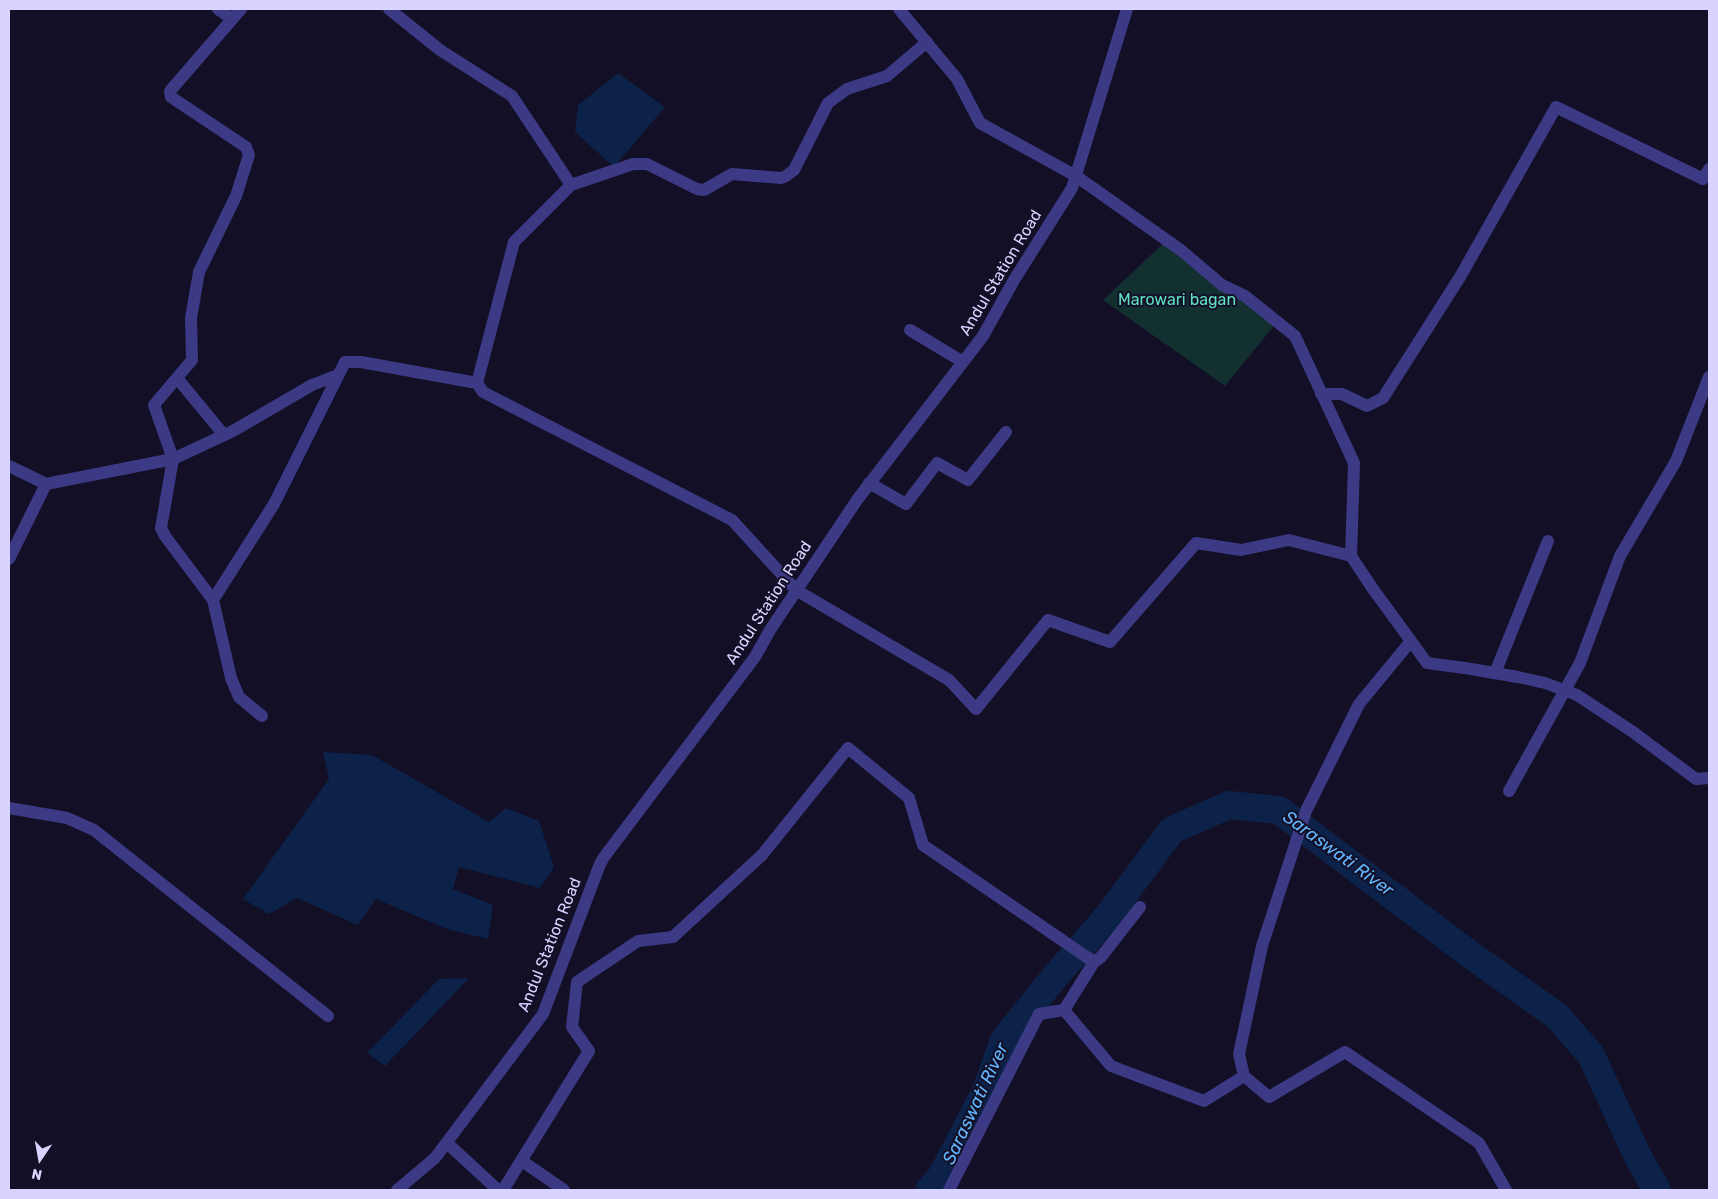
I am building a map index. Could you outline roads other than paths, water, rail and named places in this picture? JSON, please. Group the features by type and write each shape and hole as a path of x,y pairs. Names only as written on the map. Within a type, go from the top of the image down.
{"street":[{"path":"218,9 232,19"},
{"path":"241,9 170,91 171,97 246,147 249,155 236,196 199,272 191,318 192,360 154,405 173,459 161,528 165,536 214,600 231,678 239,696 262,716"},
{"path":"389,9 440,50 512,96 571,185"},
{"path":"899,9 957,79 980,123 1076,176 1182,251 1222,285 1245,296 1295,336 1354,463 1351,556 1427,663 1495,673 1545,683 1577,695 1633,732 1696,779 1709,778"},
{"name":"Andul Station Road","path":"397,1190 435,1158 543,1014 604,857 755,657 796,590 869,483 983,336 1014,280 1072,188 1127,9"},
{"path":"927,42 887,76 847,89 828,103 794,170 786,176 781,178 732,174 704,190 697,189 647,164 633,164 571,185 514,242 478,383 483,392 732,520 796,590 949,680 976,709 1048,620 1110,642 1196,543 1241,550 1289,540 1351,556"},
{"path":"1321,394 1342,394 1367,406 1382,398 1460,277 1556,107 1703,179 1709,169"},
{"path":"910,330 963,362"},
{"path":"214,600 274,504 345,362 361,362 478,383"},
{"path":"9,466 46,484 173,459 224,435 312,385 338,375"},
{"path":"1509,791 1580,663 1620,556 1676,461 1709,377"},
{"path":"177,378 224,435"},
{"path":"869,483 906,504 937,464 968,480 1006,432"},
{"path":"9,558 46,484"},
{"path":"1495,673 1548,541"},
{"path":"1411,641 1359,704 1306,811 1262,946 1239,1054 1244,1076 1269,1097 1344,1052 1479,1143 1506,1190"},
{"path":"503,1190 589,1051 572,1027 577,982 638,941 673,937 762,855 848,748 909,798 923,845 1093,962"},
{"path":"9,808 67,818 94,830 328,1016"},
{"path":"949,1190 1039,1014 1064,1010 1093,962 1101,957 1140,907"},
{"path":"1064,1010 1111,1066 1204,1101 1244,1076"},
{"path":"446,1143 498,1190"},
{"path":"522,1161 564,1190"}],"water":[{"path":"618,73 665,107 614,167 575,132 578,105"},
{"path":"323,752 372,755 489,822 506,808 539,821 554,867 540,888 459,867 453,889 493,905 488,939 447,929 376,899 358,925 297,898 269,914 243,899 329,779"},
{"path":"469,978 385,1066 367,1053 439,979"}],"waterway":[{"name":"Saraswati River","path":"929,1190 941,1177 986,1091 1004,1040 1053,979 1108,916 1172,830 1229,805 1279,810 1468,953 1557,1016 1591,1055 1638,1157 1657,1190"}],"park label":[{"name":"Marowari bagan","path":"1177,300"}]}
